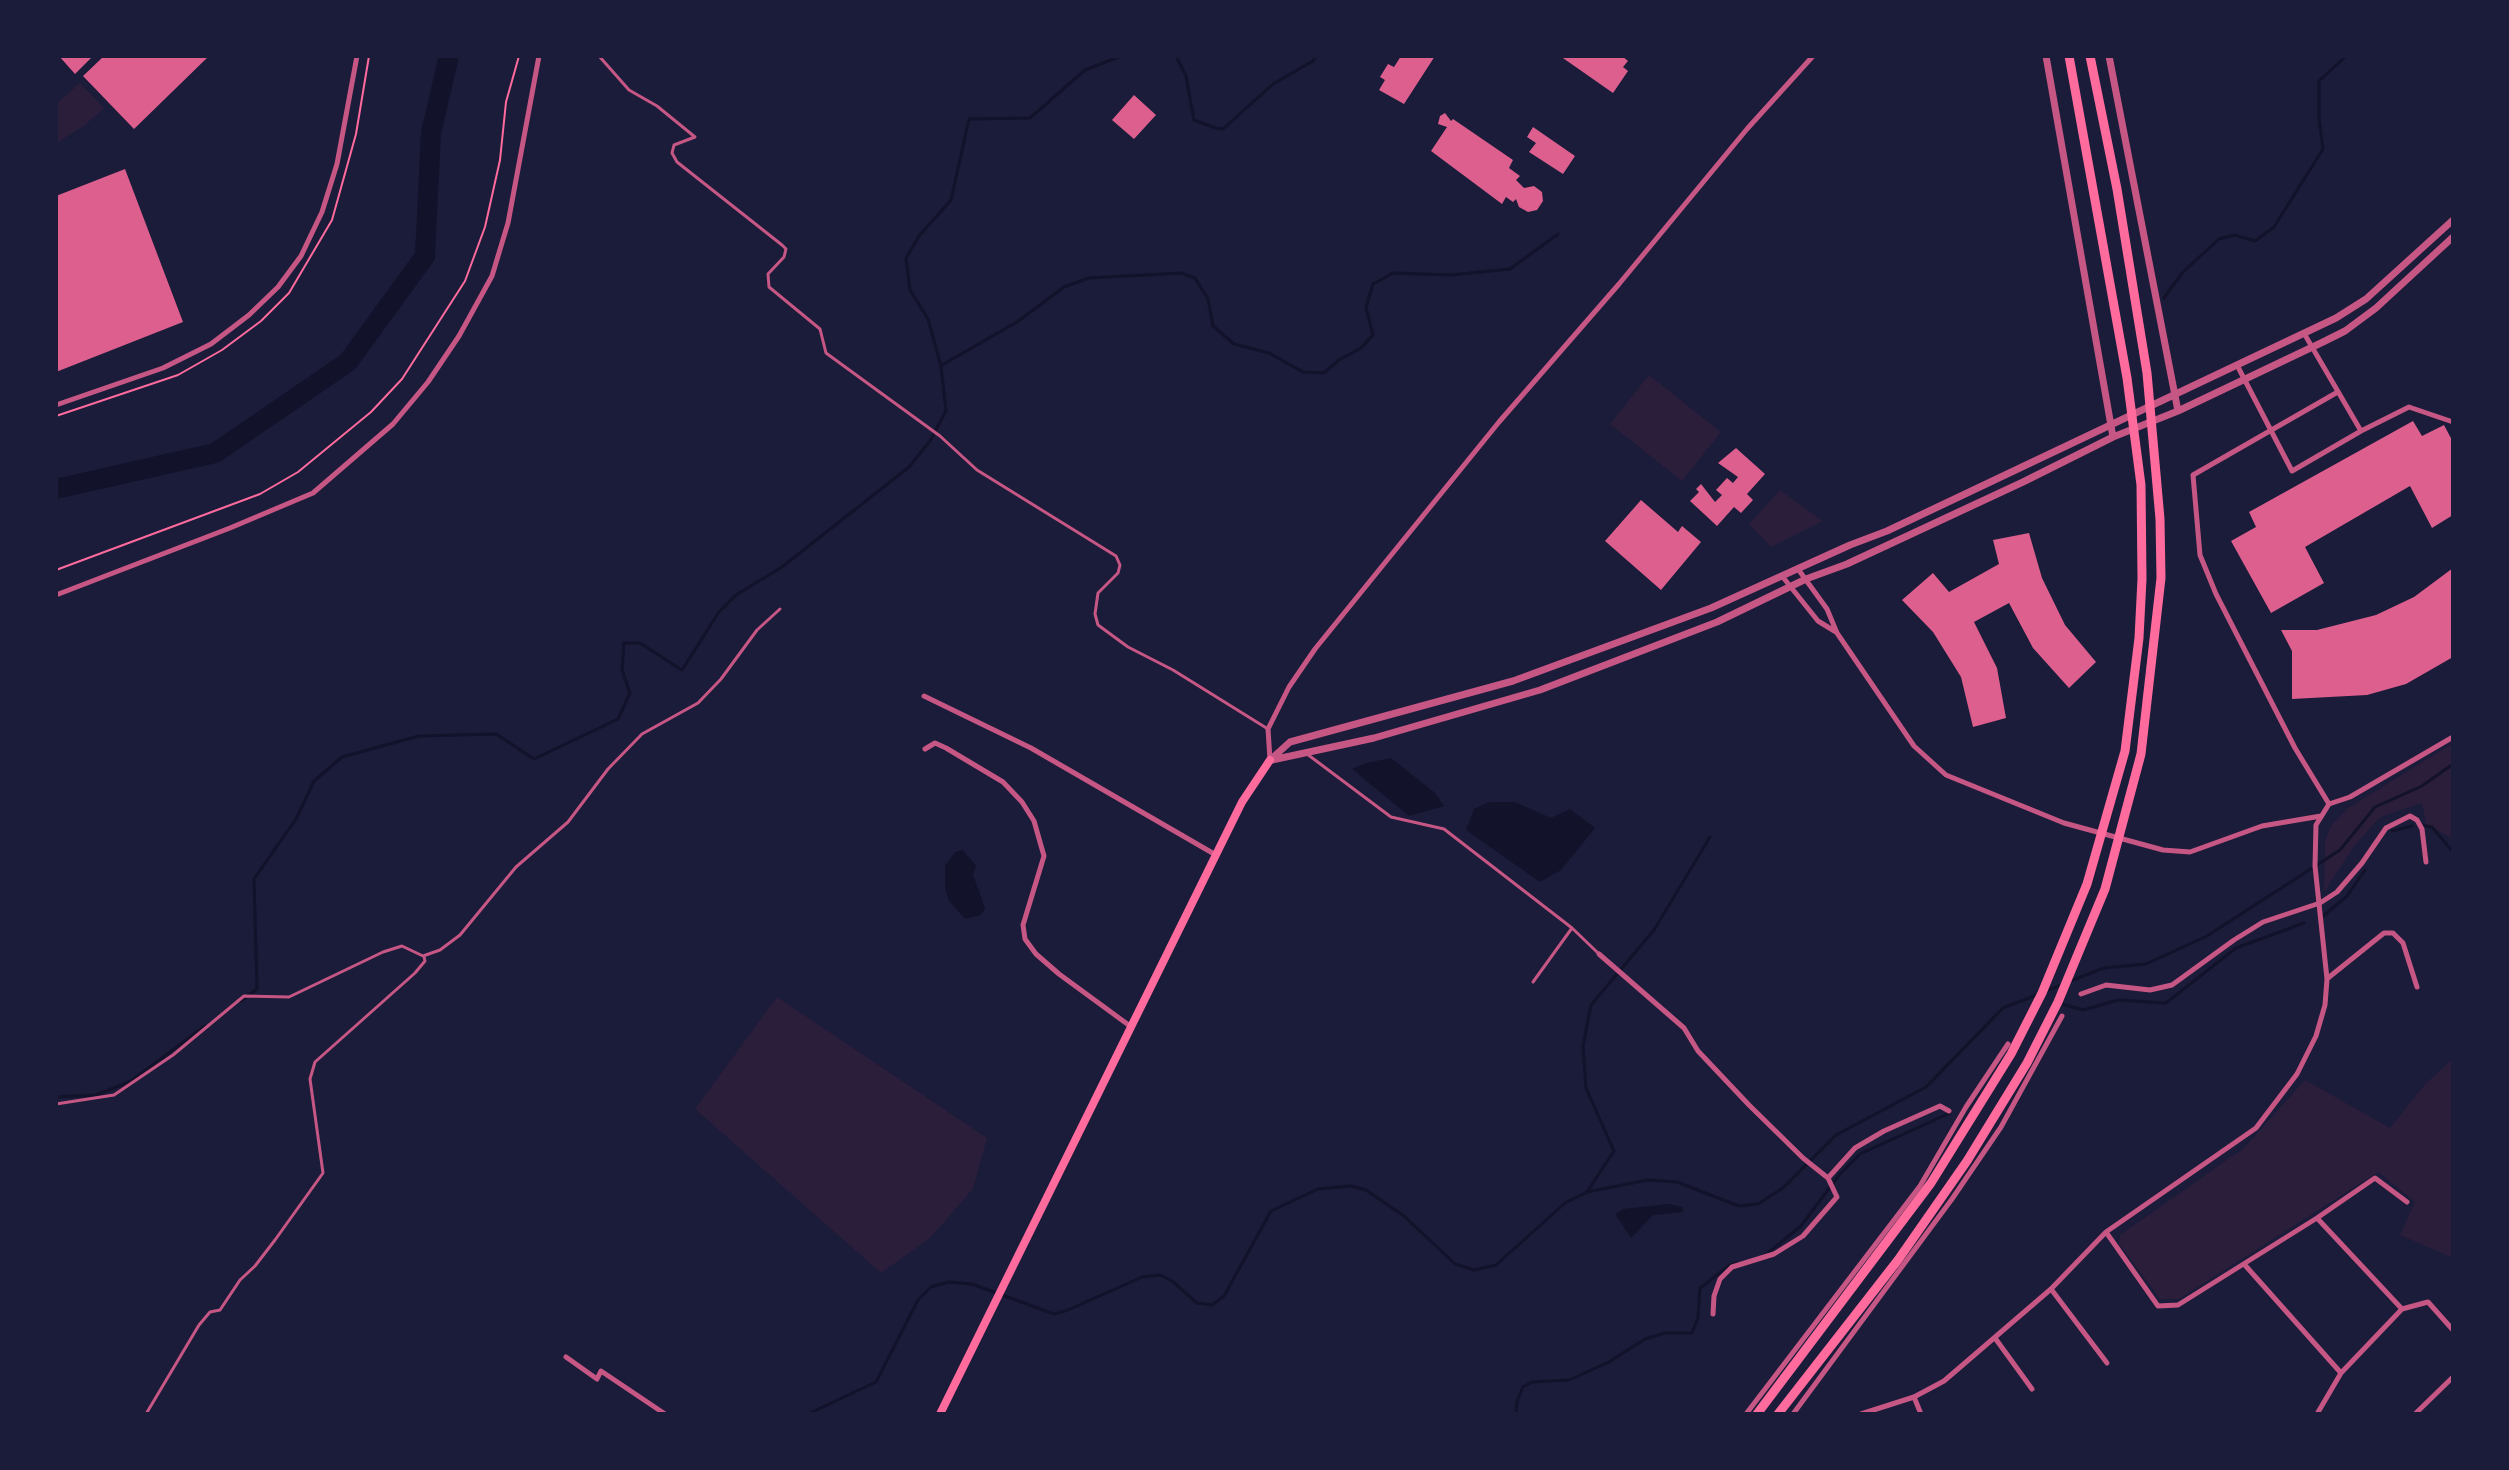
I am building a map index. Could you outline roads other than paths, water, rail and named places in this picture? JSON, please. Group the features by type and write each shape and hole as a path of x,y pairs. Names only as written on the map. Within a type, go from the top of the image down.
{"highway":[{"path":"1757,1414 1915,1205 2011,1054 2042,993 2087,884 2125,751 2138,653 2142,579 2140,473 2122,347 2069,56"},
{"path":"1778,1414 1907,1248 1967,1161 2027,1063 2063,990 2105,889 2141,754 2161,578 2159,504 2147,373 2117,189 2090,56"}],"main road":[{"path":"940,1414 1242,802 1270,760"}],"street":[{"path":"56,405 163,368 211,344 249,315 278,287 301,256 322,212 337,164 357,56"},
{"path":"56,595 313,493 393,424 428,382 459,336 492,276 508,223 539,56"},
{"path":"1270,760 1268,729 1289,687 1315,649 1431,504 1747,129 1813,56"},
{"path":"2046,56 2113,437"},
{"path":"2109,56 2178,411"},
{"path":"1270,760 1290,742 1513,681 1711,608 1887,531 2305,335 2366,299 2453,220"},
{"path":"1270,760 1374,738 1540,690 1717,622 2345,331 2376,308 2453,237"},
{"path":"2305,335 2336,393 2361,431"},
{"path":"2238,367 2292,471 2409,407 2453,422"},
{"path":"2329,804 2295,748 2216,594 2200,555 2193,475 2336,393"},
{"path":"1798,568 1827,609 1837,633 1914,746 1946,775 2064,823 2163,850 2190,852 2262,826 2321,816"},
{"path":"1782,576 1818,621 1837,633"},
{"path":"924,696 1031,748 1216,855"},
{"path":"1861,1414 1914,1397 1944,1381 2051,1289 2106,1232 2256,1128 2297,1074 2316,1036 2325,1005 2327,979 2315,866 2316,825 2329,804 2350,797 2453,737"},
{"path":"925,749 935,743 946,748 1003,782 1022,802 1034,821 1044,856 1023,925 1025,939 1036,954 1059,974 1130,1026"},
{"path":"2081,994 2106,985 2150,990 2172,985 2263,922 2320,903 2337,892 2386,828 2410,816 2417,820 2422,829 2426,862"},
{"path":"2327,979 2384,933 2393,933 2403,943 2417,987"},
{"path":"1599,954 1684,1028 1698,1051 1803,1158 1828,1178 1837,1197 1803,1236 1774,1254 1732,1267 1720,1279 1714,1296 1713,1314"},
{"path":"1793,1414 1952,1199 2001,1127 2062,1016"},
{"path":"1746,1414 1920,1186 1966,1107 2008,1044"},
{"path":"1828,1178 1855,1148 1884,1131 1940,1106 1949,1111"},
{"path":"2106,1232 2158,1306 2178,1305 2375,1178 2407,1202"},
{"path":"2317,1218 2402,1309"},
{"path":"2244,1264 2341,1373"},
{"path":"2051,1289 2107,1363"},
{"path":"2317,1414 2341,1373 2402,1309 2428,1302 2453,1330"},
{"path":"1995,1338 2032,1389"},
{"path":"566,1357 597,1379 601,1371 665,1414"},
{"path":"2415,1414 2453,1377"},
{"path":"1914,1397 1921,1414"}],"lane":[{"path":"599,56 629,90 657,106 695,137 674,145 672,153 677,162 786,249 784,257 768,274 769,287 820,329 826,353 940,436 977,470 1116,556 1120,565 1118,573 1098,593 1095,614 1098,625 1128,647 1173,670 1268,729"},
{"path":"56,1104 114,1095 173,1055 244,996 289,997 402,946 423,956 440,950 460,935 516,867 568,822 608,769 642,734 698,703 721,679 757,630 780,609"},
{"path":"1304,752 1391,817 1444,829 1572,928 1599,954"},
{"path":"1533,982 1572,928"},
{"path":"146,1414 199,1325 210,1312 220,1310 323,1173 310,1079 315,1062 421,967 425,961 423,956"}],"waterway":[{"path":"56,489 215,453 348,362 425,256 431,133 449,56"},
{"path":"241,1001 257,989 254,879 296,819 314,781 342,757 419,736 496,734 534,759 618,719 630,693 622,670 624,643 640,643 682,670 719,612 736,595 782,567 909,467 930,441 946,411 941,366 928,319 910,290 906,258 919,236 951,200 969,119 1030,118 1085,70 1121,56"},
{"path":"1176,56 1186,76 1194,120 1223,129 1273,84 1313,61 1316,56"},
{"path":"2164,298 2182,273 2219,239 2235,235 2255,241 2274,227 2323,149 2319,81 2346,56"},
{"path":"942,365 1017,322 1064,287 1089,278 1181,273 1195,278 1208,299 1213,326 1234,344 1269,353 1303,372 1324,373 1361,348 1373,335 1366,307 1373,284 1393,273 1451,275 1510,269 1558,234"},
{"path":"2068,982 2104,968 2146,964 2207,936 2340,850 2375,807 2422,786 2453,764"},
{"path":"2421,825 2432,827 2453,852"},
{"path":"2392,831 2412,826"},
{"path":"1587,1192 1614,1151 1586,1088 1583,1046 1591,1005 1654,930 1710,837"},
{"path":"2322,917 2347,896 2365,870"},
{"path":"2062,1004 2083,1010 2118,1000 2166,1003 2236,948 2304,923"},
{"path":"2046,991 2061,985"},
{"path":"808,1414 876,1382 918,1300 931,1287 949,1282 972,1284 1054,1314 1142,1277 1160,1275 1172,1281 1197,1303 1212,1305 1224,1296 1271,1211 1318,1189 1351,1186 1366,1190 1404,1216 1455,1264 1474,1270 1496,1265 1565,1203 1587,1192 1648,1180 1677,1182 1739,1206 1758,1204 1783,1188 1836,1135 1926,1087 2003,1008 2039,994"},
{"path":"56,1097 96,1095 131,1081 205,1026"},
{"path":"1764,1256 1800,1227 1840,1174 1860,1154 1950,1113"},
{"path":"1516,1414 1523,1387 1532,1382 1569,1380 1609,1362 1645,1339 1665,1333 1692,1333 1698,1318 1700,1288 1737,1263"}]}
